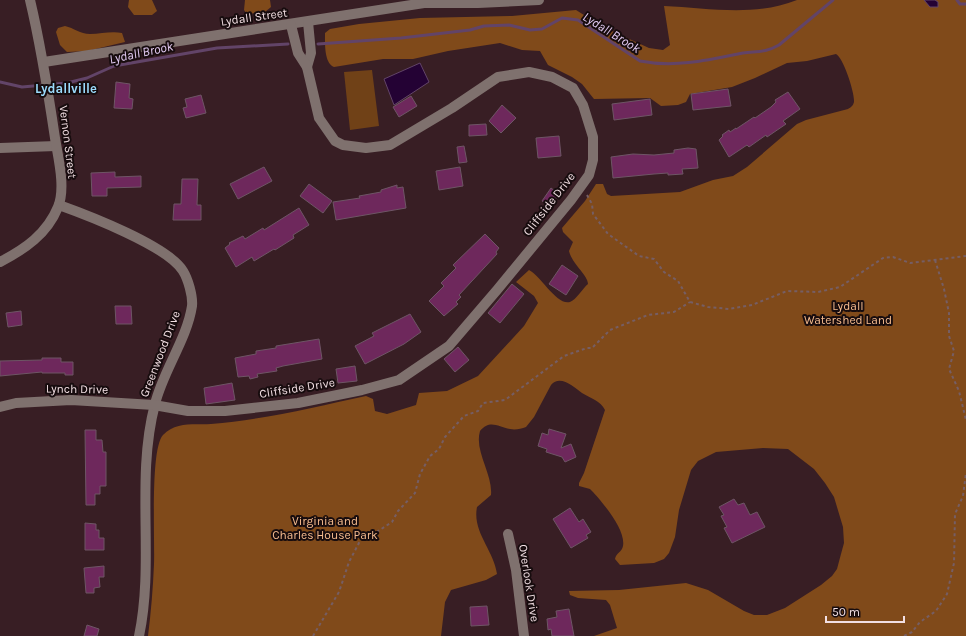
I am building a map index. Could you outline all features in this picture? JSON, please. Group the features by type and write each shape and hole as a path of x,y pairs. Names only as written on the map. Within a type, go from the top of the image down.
{"street":[{"name":"Vernon Street","path":"0,262 22,250 40,235 51,220 59,205 61,173 44,62 30,0"},
{"name":"Lydall Street","path":"44,62 291,25 424,3 486,3 539,0"},
{"name":"Cliffside Drive","path":"307,67 311,53 308,22"},
{"name":"Cliffside Drive","path":"154,405 188,411 225,411 298,402 362,390 399,380 449,346 498,290 589,175 593,160 593,137 584,105 573,88 552,77 529,72 498,77 452,108 390,145 366,148 343,145 335,141 319,118 307,67 298,53 291,25"},
{"path":"0,148 56,146"},
{"name":"Greenwood Drive","path":"59,205 156,249 172,258 183,271 189,288 192,305 183,336 163,378 154,405 147,456 144,591 139,636"},
{"name":"Lynch Drive","path":"0,407 16,403 72,400 154,405"},
{"name":"Overlook Drive","path":"508,534 516,570 524,636"}],"path":[{"path":"581,185 592,204 593,214 608,234 638,256 654,259 664,272 678,281 690,302 708,307 729,309 752,305 787,291 818,292 840,286 883,258 893,257 910,263 966,256"},
{"path":"935,260 944,289 949,313 949,336 954,351 949,369 959,391 966,420"},
{"path":"313,636 339,592 349,562 361,539 369,537 392,522 398,511 415,493 420,474 430,456 439,449 444,437 464,416 478,411 483,403 505,400 564,356 587,348 592,348 610,330 648,315 674,312 690,302"},
{"path":"904,636 912,632 920,622 936,611 947,594 954,563 955,514 963,496 966,473"}],"shaded area":[{"path":"924,0 935,0 938,2 938,7 930,7"},
{"path":"420,63 429,82 394,105 384,79"},
{"path":"372,70 379,126 350,130 344,72"}],"green space":[{"path":"129,0 152,0 157,11 152,15 134,15 128,7"},
{"path":"245,0 270,0 271,7 265,12 247,14 244,10"},
{"path":"797,0 966,0 966,636 594,636 617,628 610,605 606,600 578,598 570,595 569,591 619,590 686,583 708,590 744,611 754,615 767,615 785,608 821,585 832,576 837,569 844,543 843,527 834,497 825,483 814,469 788,449 763,448 716,452 698,461 691,470 679,510 675,537 669,553 664,559 654,563 620,565 615,559 623,546 621,532 613,517 593,492 590,489 579,486 605,410 598,402 571,385 563,381 559,381 551,385 534,417 526,427 512,429 487,425 480,431 479,446 491,487 491,495 477,507 476,516 480,533 492,557 497,574 486,580 451,590 445,602 441,636 148,636 154,564 154,496 156,458 159,444 163,435 168,431 179,426 230,422 269,416 366,396 373,399 375,411 387,414 416,405 419,393 447,391 478,376 524,326 538,303 534,296 516,282 529,270 554,295 565,302 572,301 588,284 569,251 573,242 563,232 562,228 585,201 596,184 603,184 607,194 611,196 680,192 713,180 733,176 747,167 797,124 806,120 848,109 854,102 853,91 848,76 842,62 836,54 807,61 787,63 732,87 690,94 686,102 678,105 661,106 650,98 594,99 582,84 572,77 548,65 540,51 522,50 500,43 448,51 413,59 383,59 334,67 328,61 325,47 325,33 330,29 359,24 420,18 512,16 576,10 603,27 649,48 663,50 670,45 664,6 748,10 781,5"},
{"path":"65,26 86,34 114,32 122,33 125,42 87,51 67,52 60,45 56,32 58,28"}],"building":[{"path":"116,82 130,84 129,98 133,99 132,109 114,108"},
{"path":"728,89 731,106 693,110 691,94"},
{"path":"788,92 800,109 783,121 786,124 767,137 766,135 749,147 747,145 729,157 719,140 723,136 722,135 729,130 730,132 736,129 754,117 755,118 771,107 776,102 775,100"},
{"path":"201,95 206,113 186,118 183,108 187,107 185,99"},
{"path":"411,96 417,106 399,117 393,107"},
{"path":"650,99 652,115 614,120 612,104"},
{"path":"502,105 516,118 501,133 489,121"},
{"path":"486,124 487,135 469,136 469,125"},
{"path":"559,136 561,156 538,158 536,138"},
{"path":"464,146 467,162 459,163 457,147"},
{"path":"688,148 696,149 698,168 682,169 683,174 668,175 668,173 613,178 611,157 633,154 654,155 674,153 674,150"},
{"path":"264,167 272,181 238,199 230,184"},
{"path":"460,167 463,186 439,190 436,171"},
{"path":"115,172 115,177 141,176 141,187 107,188 107,196 92,196 91,173"},
{"path":"182,179 198,179 197,205 201,205 201,220 173,220 174,204 181,204"},
{"path":"309,184 332,201 323,213 300,196"},
{"path":"397,185 397,188 403,187 406,208 336,220 333,202 360,198 359,196 381,192 381,190"},
{"path":"551,188 559,194 551,206 542,201"},
{"path":"299,208 309,225 293,235 294,238 275,250 274,249 254,261 252,257 236,267 225,248 230,244 229,243 243,236 245,239 263,228 264,230"},
{"path":"485,234 499,248 496,252 497,254 459,295 461,297 456,302 458,304 444,316 429,301 444,286 441,283 456,268 453,265"},
{"path":"562,265 578,276 566,295 549,284"},
{"path":"512,284 524,294 500,323 488,313"},
{"path":"115,306 131,306 132,324 116,324"},
{"path":"21,311 22,325 8,327 6,313"},
{"path":"410,314 421,332 404,344 365,364 355,346 374,336 372,333"},
{"path":"319,339 322,359 283,366 276,368 277,371 257,374 258,377 250,379 249,376 238,377 235,358 256,354 256,351 276,348 276,346"},
{"path":"458,347 469,360 455,372 444,359"},
{"path":"42,358 61,358 61,362 73,362 73,375 65,375 65,373 42,372 0,376 0,361 42,360"},
{"path":"355,366 357,381 338,383 336,369"},
{"path":"232,383 235,400 206,404 204,388"},
{"path":"549,429 566,434 561,448 571,444 576,457 565,462 562,457 546,452 547,449 538,446 542,433 548,435"},
{"path":"85,430 96,430 96,440 102,440 103,452 106,452 106,486 100,486 100,494 95,494 95,505 86,505"},
{"path":"734,499 738,505 744,503 750,515 757,512 765,527 732,543 724,528 727,527 721,516 724,515 719,507"},
{"path":"570,508 579,522 583,519 591,532 586,535 588,538 571,548 553,519"},
{"path":"85,523 96,524 96,530 99,530 99,538 104,538 104,550 85,550"},
{"path":"104,566 104,577 99,577 100,587 94,588 94,593 86,593 84,568"},
{"path":"487,606 489,625 471,626 470,607"},
{"path":"569,609 574,636 552,636 551,629 548,630 547,619 557,617 556,611"},
{"path":"87,625 99,629 97,636 84,636"}],"waterway":[{"name":"Lydall Brook","path":"318,44 401,38 470,30 484,26 509,25 530,30 542,29 562,18 578,20 640,61 666,64 692,62 774,48 833,0"},
{"path":"957,0 960,4 966,4"},
{"name":"Lydall Brook","path":"0,82 22,87 67,83 87,78 114,66 217,48 288,44"}],"district":[{"name":"Lydallville","path":"66,88"}],"park label":[{"name":"Lydall Watershed Land","path":"848,313"},
{"name":"Virginia and Charles House Park","path":"325,528"}]}
